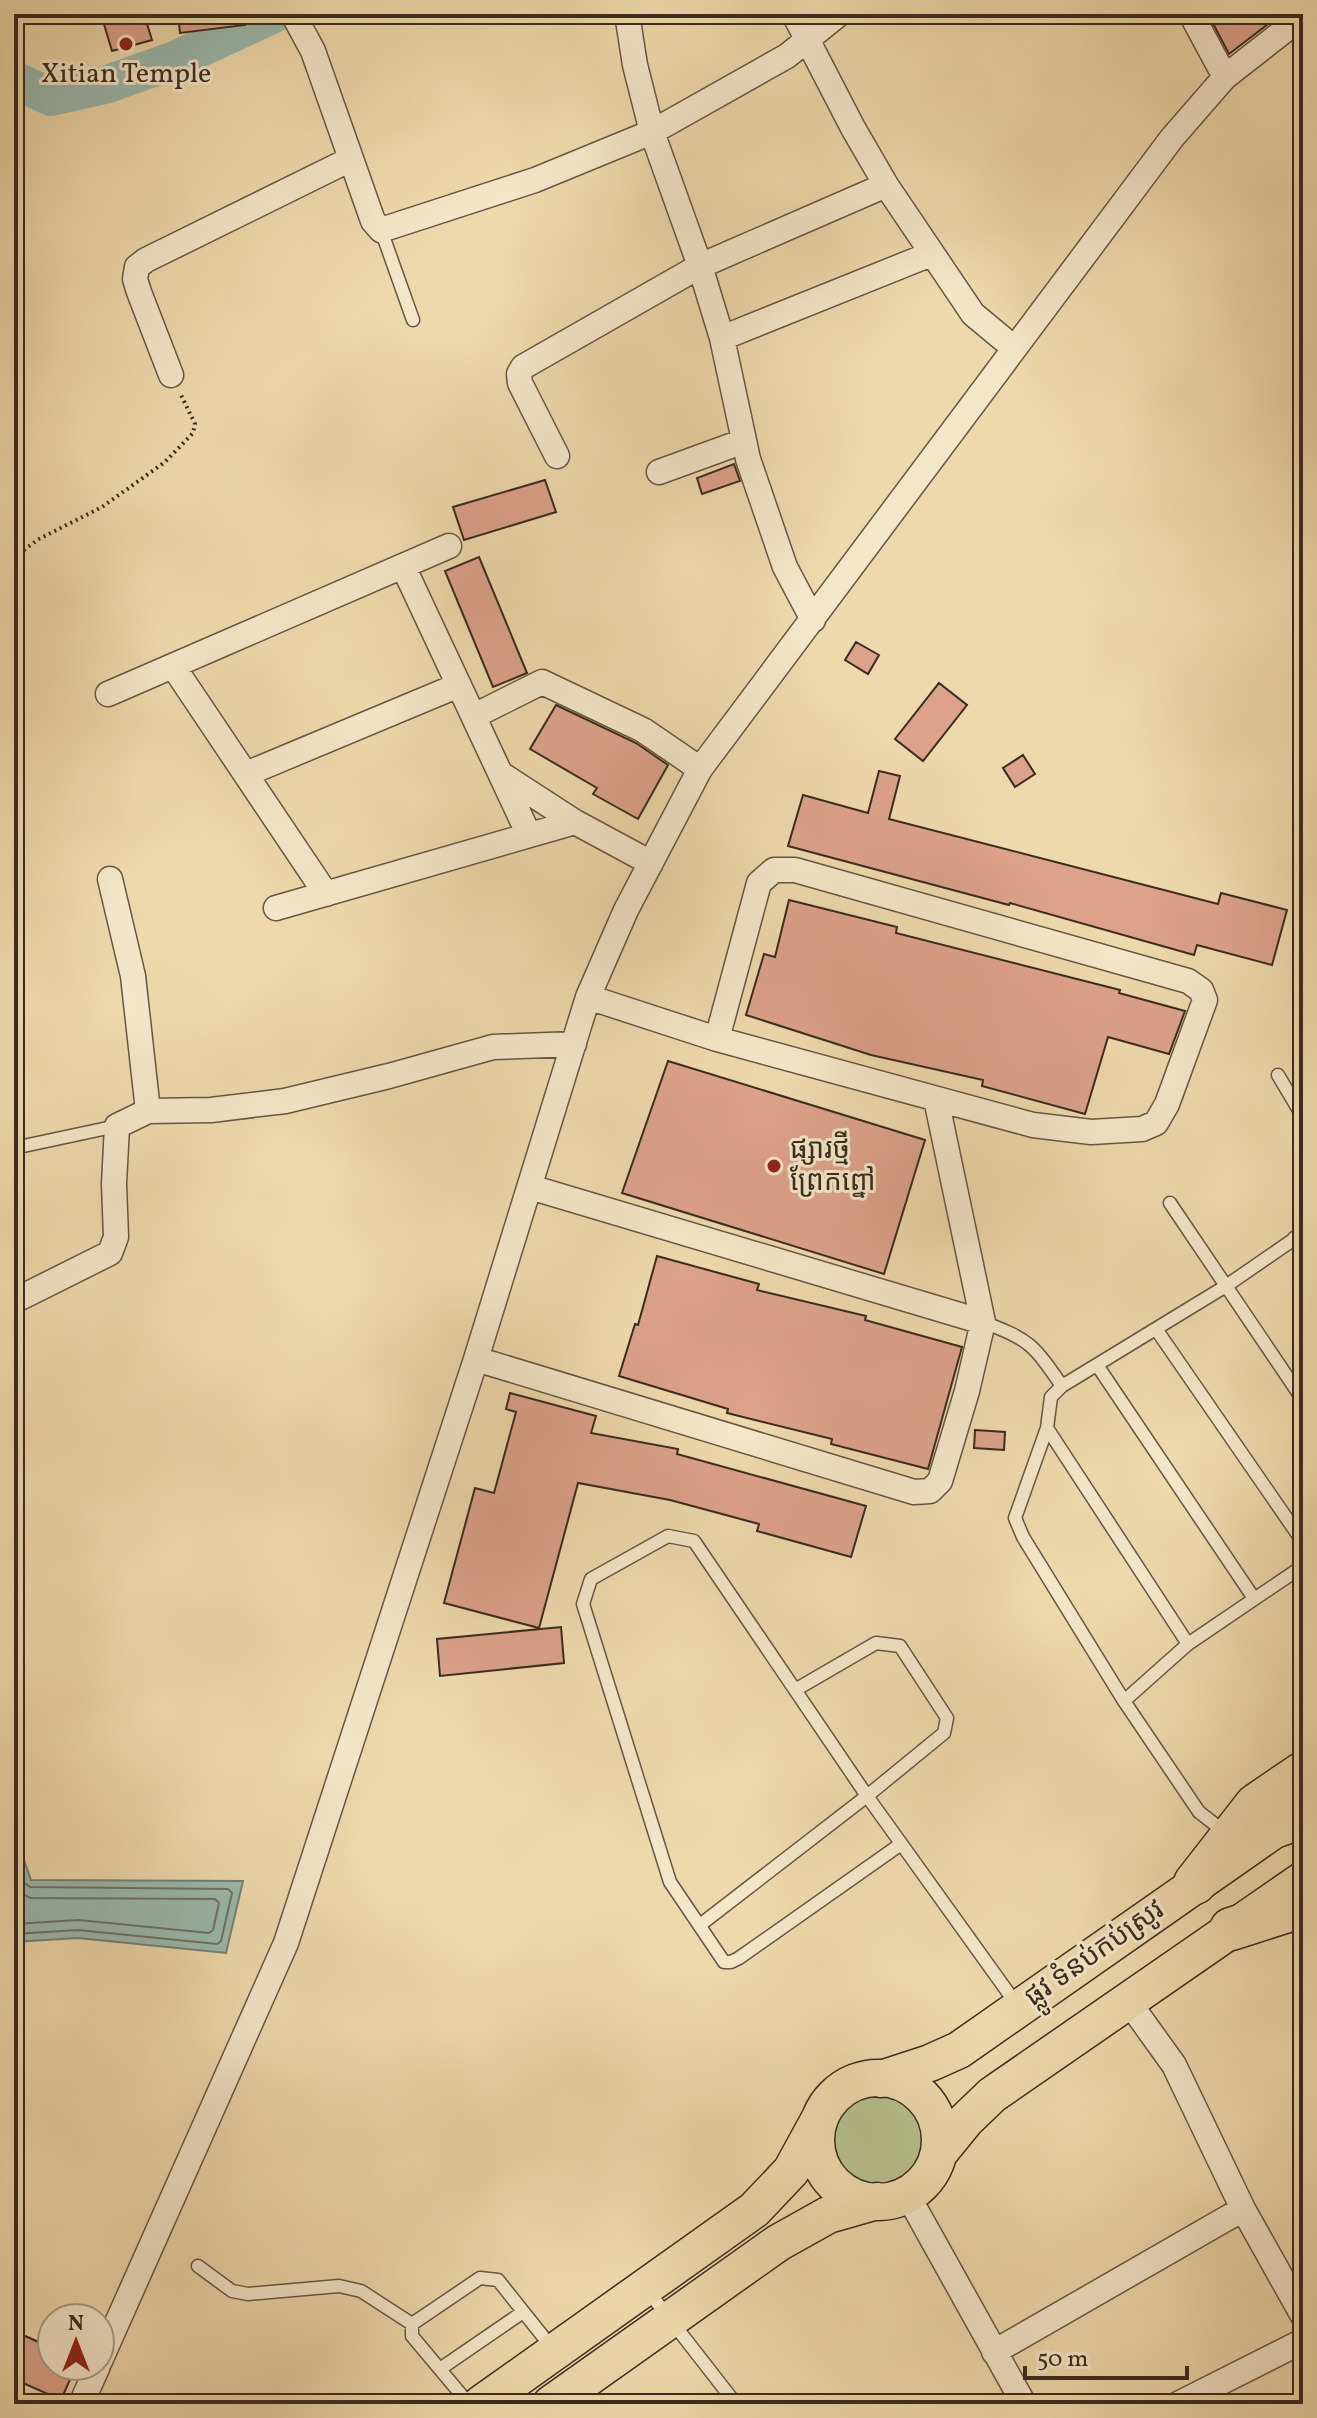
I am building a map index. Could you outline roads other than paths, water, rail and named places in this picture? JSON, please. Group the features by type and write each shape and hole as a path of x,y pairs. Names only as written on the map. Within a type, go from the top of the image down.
{"highway":[{"path":"1195,1883 1256,1805 1303,1773"},
{"path":"1231,1929 1303,1906"}],"main road":[{"name":"ផ្លូវ ទំនប់កប់ស្រូវ","path":"881,2079 959,2050 1274,1830 1303,1820"},
{"name":"ផ្លូវ ទំនប់កប់ស្រូវ","path":"940,2152 992,2095 1303,1880"},
{"path":"481,2404 754,2210 791,2171 836,2095 851,2085 881,2079 909,2086 931,2107 938,2121 940,2152 925,2181 892,2198 828,2215 778,2243 551,2404"},
{"path":"820,2118 817,2153 828,2177 851,2196 892,2198"}],"street":[{"path":"293,14 313,51 373,221 381,230 535,180 652,132 787,56 839,14"},
{"path":"627,14 635,65 652,132 722,338 744,441 764,511 785,567 813,620"},
{"path":"794,14 853,128 931,254 973,314 1014,348"},
{"path":"1191,14 1225,77"},
{"path":"116,2325 286,1943 476,1359 588,997 626,910 700,769 1172,138 1225,77 1303,16"},
{"path":"171,375 139,292 135,279 137,267 351,159"},
{"path":"557,456 520,383 519,374 523,367 700,266 886,185"},
{"path":"722,338 931,254"},
{"path":"659,472 744,441"},
{"path":"108,694 449,546"},
{"path":"403,566 529,835"},
{"path":"173,666 326,894"},
{"path":"474,716 542,682 643,730 700,769"},
{"path":"246,774 459,685"},
{"path":"501,774 575,822 651,863"},
{"path":"276,908 575,822"},
{"path":"588,997 717,1039 936,1099 1033,1125 1091,1132 1142,1129 1156,1123 1167,1104 1205,1000 1201,990 1188,981 810,874 774,870 759,883 717,1039"},
{"path":"110,879 133,976 148,1111"},
{"path":"14,1301 110,1253 116,1237 114,1184 117,1126 148,1111 211,1110 285,1101 493,1047 574,1044"},
{"path":"476,1359 914,1492 930,1491 940,1481 967,1391 983,1322 936,1099"},
{"path":"530,1187 983,1322"},
{"path":"1128,2001 1174,2065 1243,2209 1303,2316"},
{"path":"892,2198 994,2352 1024,2404"},
{"path":"994,2352 1243,2209"},
{"path":"1178,2404 1303,2341"},
{"path":"81,2404 91,2382"}],"lane":[{"path":"381,230 413,320"},
{"path":"1278,1075 1303,1117"},
{"path":"14,1148 117,1126"},
{"path":"1170,1203 1303,1400"},
{"path":"1231,1837 1199,1812 1124,1701 1023,1537 1015,1518 1047,1428 1051,1397 1062,1386 1226,1286 1298,1236 1303,1253"},
{"path":"983,1322 1020,1336 1037,1351 1062,1386"},
{"path":"1156,1329 1303,1542"},
{"path":"1097,1365 1253,1597"},
{"path":"1047,1428 1188,1644"},
{"path":"901,1844 731,1962 724,1962 670,1882 583,1604 591,1579 668,1536 694,1541 867,1796 1019,2008"},
{"path":"1124,1701 1188,1644 1253,1597 1303,1566"},
{"path":"700,1925 944,1733 947,1718 900,1646 876,1643 795,1690"},
{"path":"198,2266 232,2291 248,2294 339,2286 361,2291 412,2324"},
{"path":"412,2324 480,2278 498,2280 556,2352"},
{"path":"646,2288 736,2404"},
{"path":"440,2369 523,2312"},
{"path":"412,2324 412,2336 469,2404"}],"water":[{"path":"14,1832 31,1880 243,1881 226,1953 78,1938 14,1942"}],"waterway":[{"path":"14,80 51,97 105,85 175,60 274,14"}],"place":[{"name":"Xitian Temple","path":"126,44"},
{"name":"ផ្សារថ្មី ព្រែកព្នៅ","path":"774,1166"}]}
